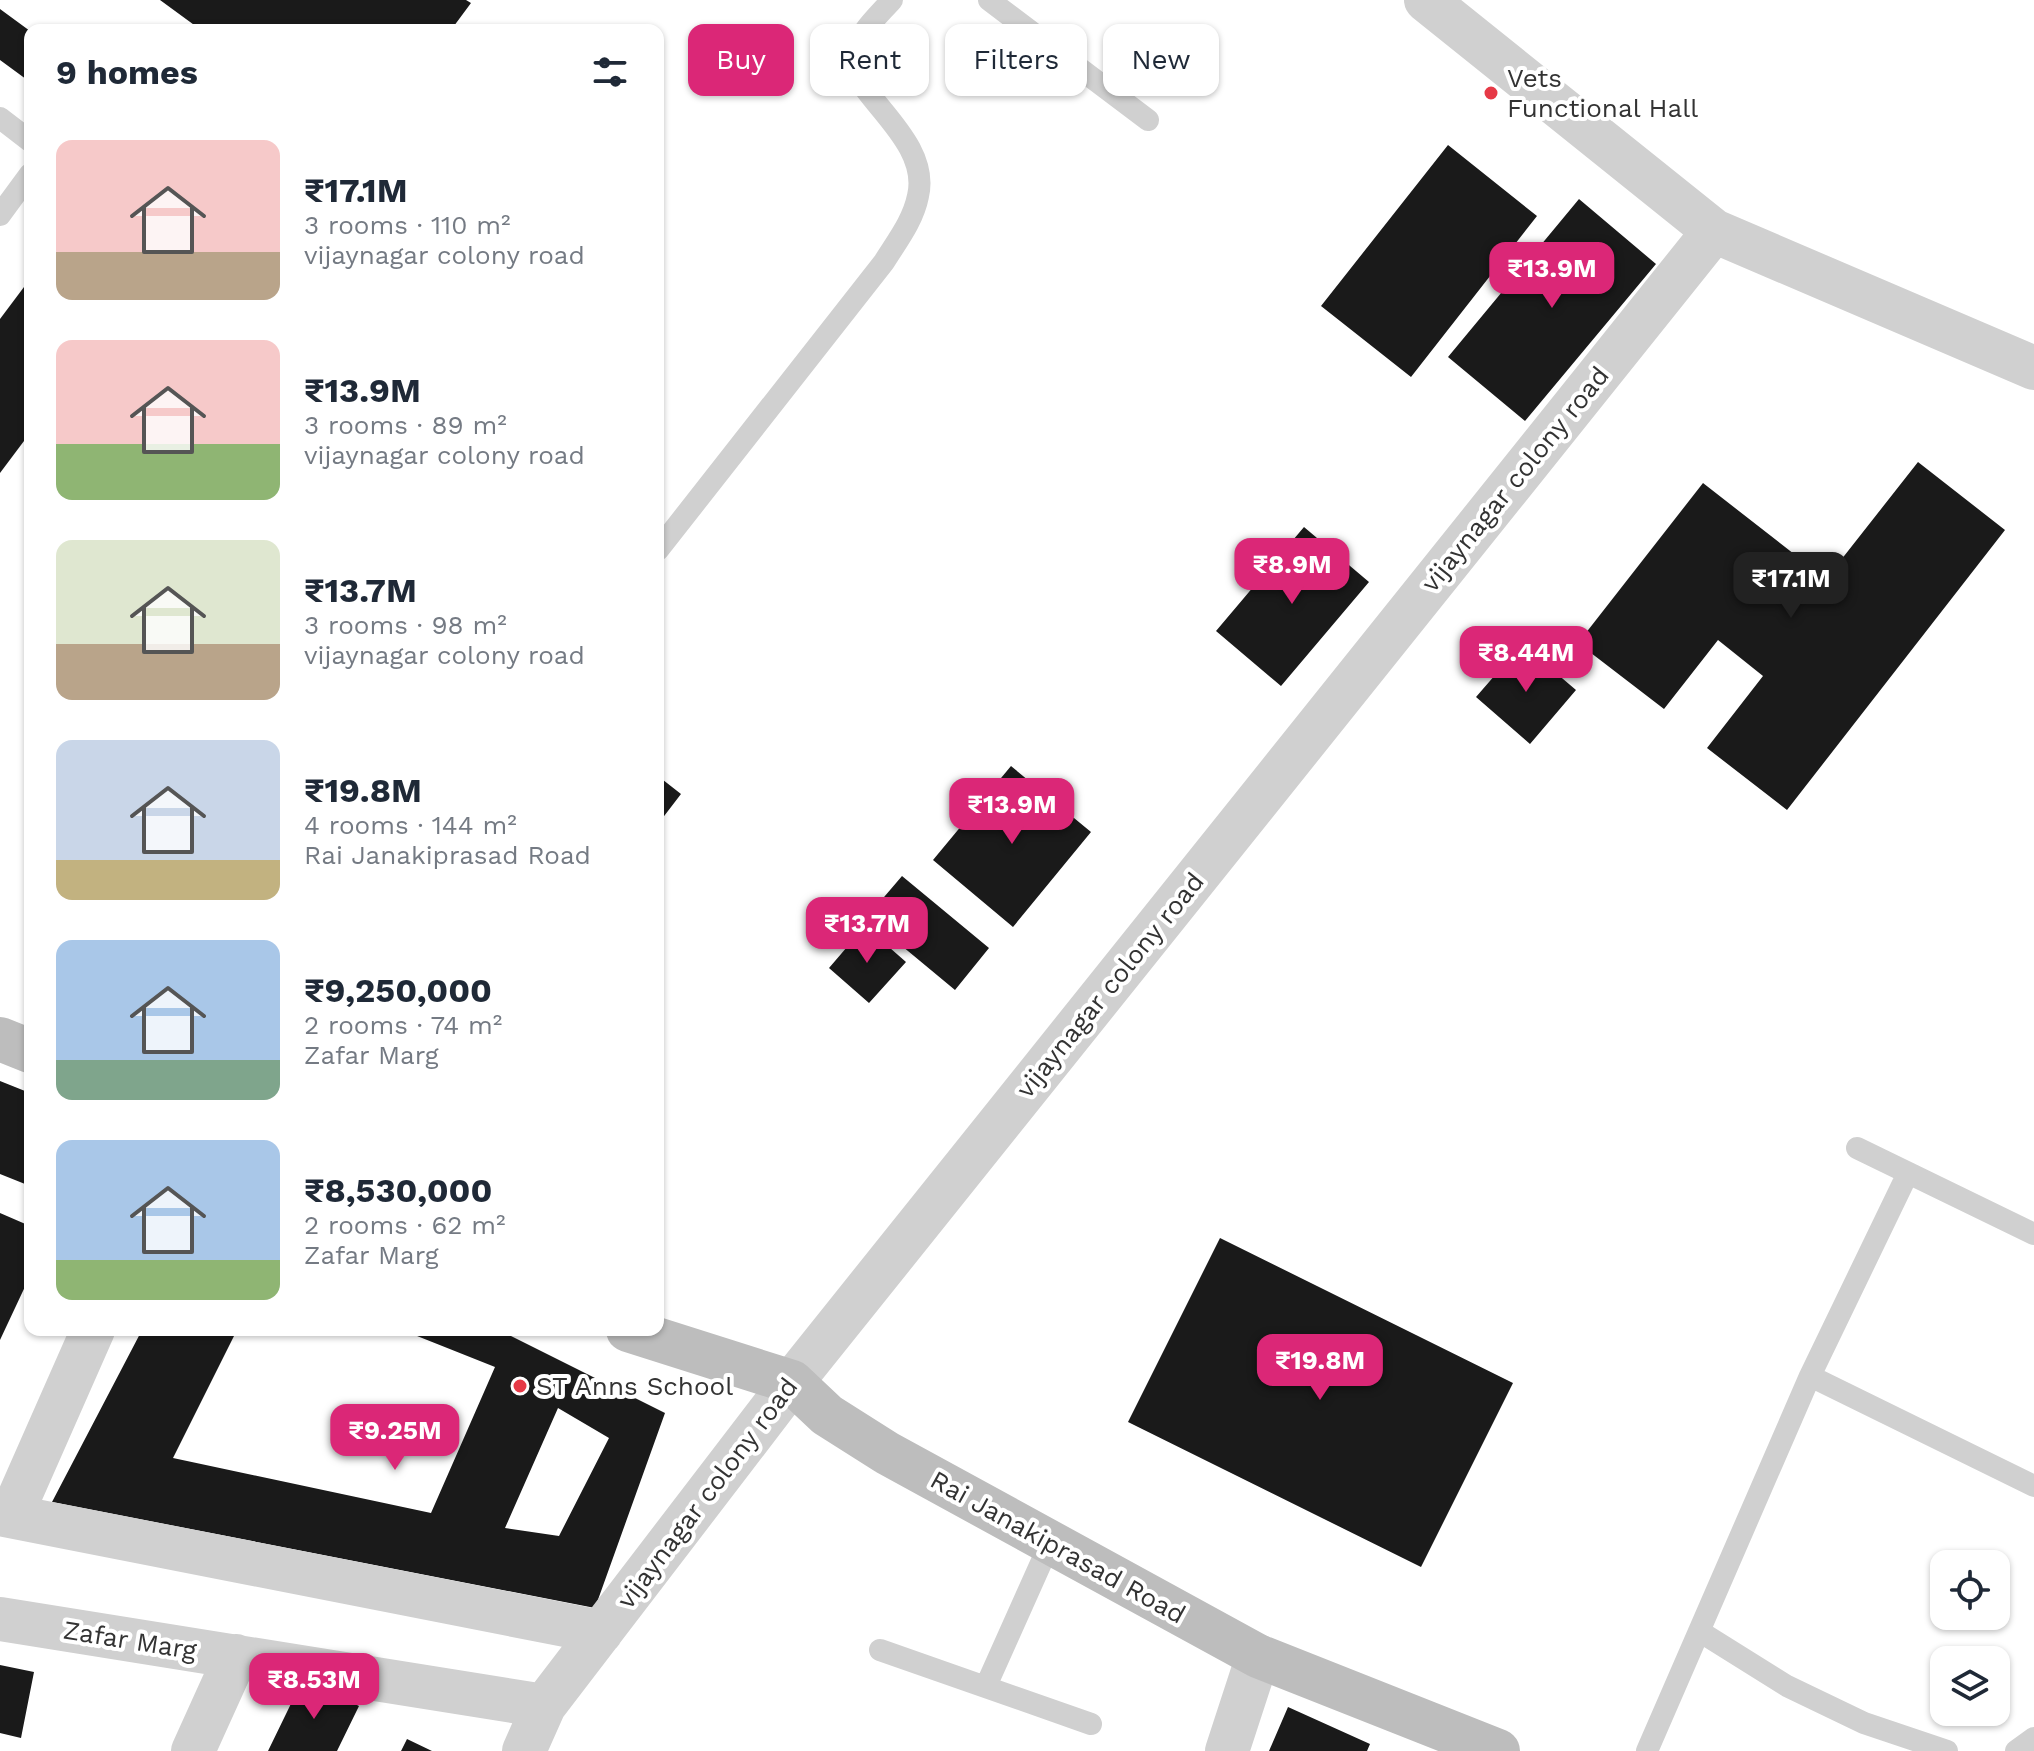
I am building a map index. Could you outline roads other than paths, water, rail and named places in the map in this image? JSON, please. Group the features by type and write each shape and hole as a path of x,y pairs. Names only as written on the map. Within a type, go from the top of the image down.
{"main road":[{"path":"0,1039 24,1049"},
{"name":"Rai Janakiprasad Road","path":"647,1336 792,1382 827,1415 875,1446 1258,1656 1498,1751"}],"street":[{"path":"1426,0 1714,231 2034,368"},
{"name":"vijaynagar colony road","path":"524,1751 544,1706 792,1382 1714,231"},
{"path":"90,1336 6,1515 601,1632"},
{"name":"Zafar Marg","path":"0,1619 544,1706"},
{"path":"193,1751 236,1656"},
{"path":"1227,1751 1258,1656"}],"lane":[{"path":"664,542 884,262 911,220 919,194 914,158 886,111 859,82 852,59 861,36 892,0"},
{"path":"989,0 1148,120"},
{"path":"0,118 24,136"},
{"path":"0,215 24,182"},
{"path":"1857,1148 2034,1234"},
{"path":"1647,1751 1810,1376 1908,1173"},
{"path":"1810,1376 2034,1486"},
{"path":"986,1686 1050,1543"},
{"path":"1699,1631 1800,1692 1864,1723 1947,1751"},
{"path":"880,1650 1091,1724"},
{"path":"2016,1751 2034,1738"}],"place":[{"name":"Vets Functional Hall","path":"1491,93"},
{"name":"ST Anns School","path":"520,1386"}]}
